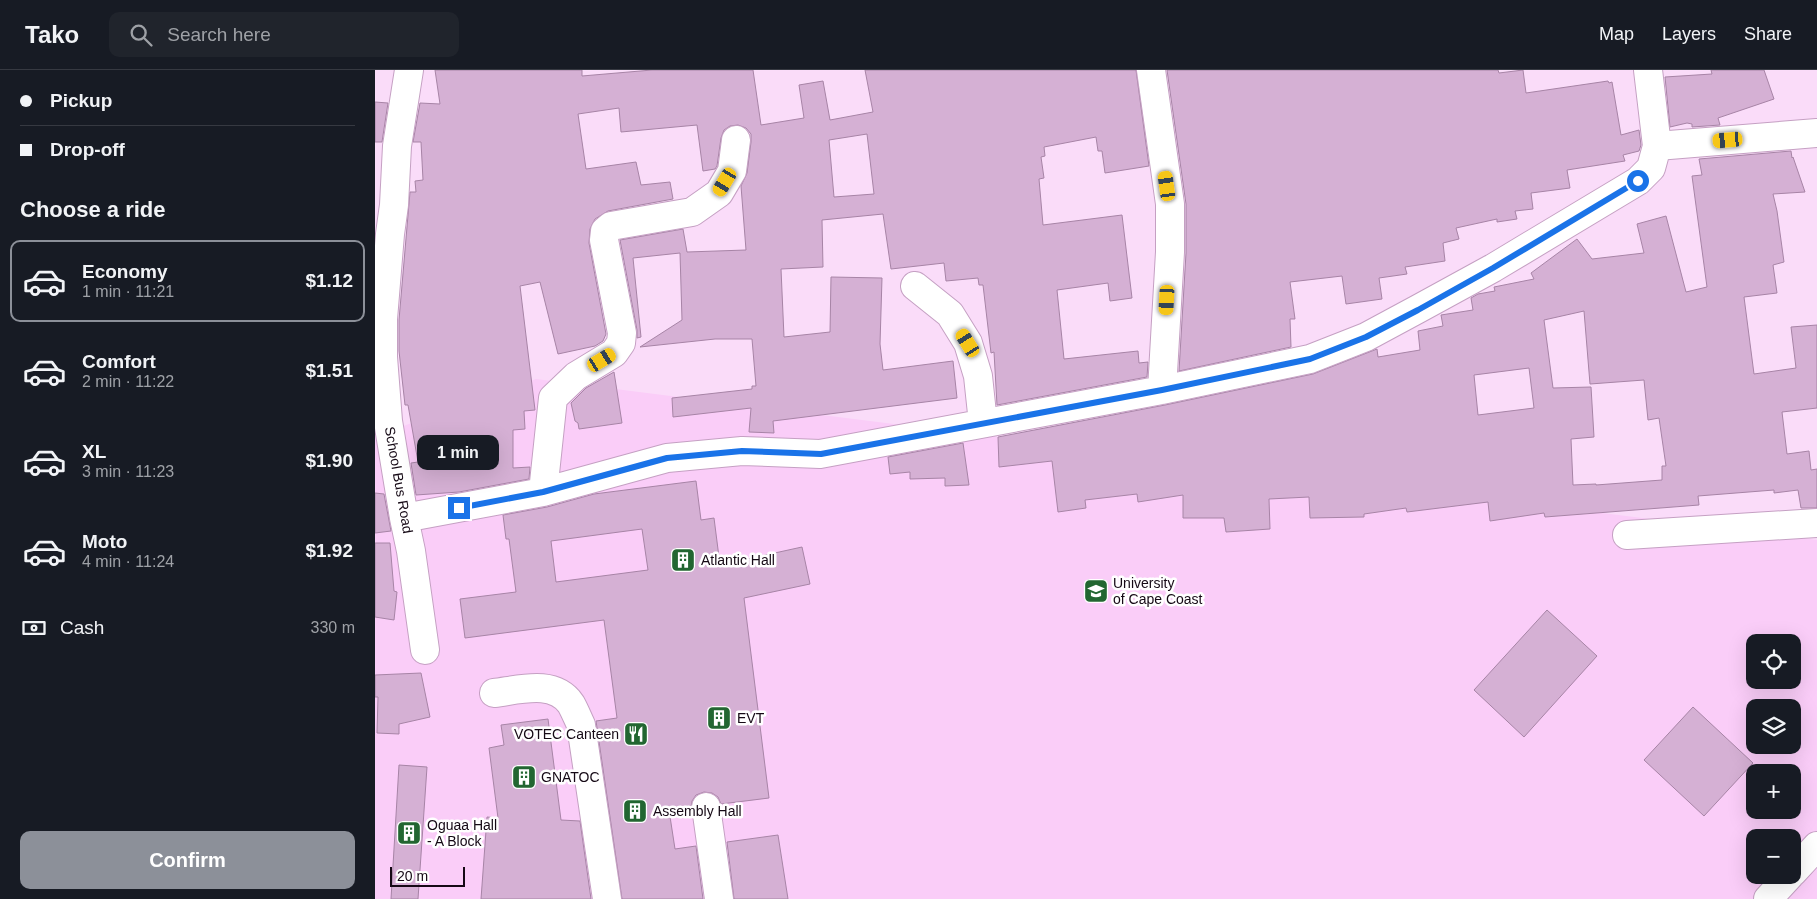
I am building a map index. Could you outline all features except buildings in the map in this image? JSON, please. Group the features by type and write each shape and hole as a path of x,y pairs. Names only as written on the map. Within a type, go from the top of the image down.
{"street":[{"name":"School Bus Road","path":"409,70 397,146 394,205 383,319 383,354 388,421 411,550 425,650"},
{"path":"1151,70 1169,204 1170,252 1162,390"},
{"path":"404,518 543,492 667,458 742,451 821,454 1162,390 1310,359 1366,337 1493,268 1631,186 1651,168 1657,146 1648,70"},
{"path":"1657,146 1817,133"},
{"path":"543,492 553,398 576,376 614,353 621,343 622,333 604,240 605,231 611,226 692,212 719,192 732,171 736,140"},
{"path":"915,286 950,314 968,343 978,376 983,423"},
{"path":"1627,535 1817,523"},
{"path":"494,693 542,687 562,695 570,704 581,725 607,899"},
{"path":"706,806 719,899"},
{"path":"1801,863 1817,846"},
{"path":"1767,899 1781,884"}],"shaded area":[{"name":"University of Cape Coast","path":"536,379 1817,540 1817,899 375,899 375,436"}],"place":[{"name":"Atlantic Hall","path":"683,560"},
{"name":"University of Cape Coast","path":"1096,591"},
{"name":"EVT","path":"719,718"},
{"name":"VOTEC Canteen","path":"636,734"},
{"name":"GNATOC","path":"524,777"},
{"name":"Assembly Hall","path":"635,811"},
{"name":"Oguaa Hall - A Block","path":"409,833"}],"route":[{"path":"459,508 543,492 667,458 742,451 821,454 1162,390 1310,359 1366,337 1418,310 1493,268 1638,181"}]}
